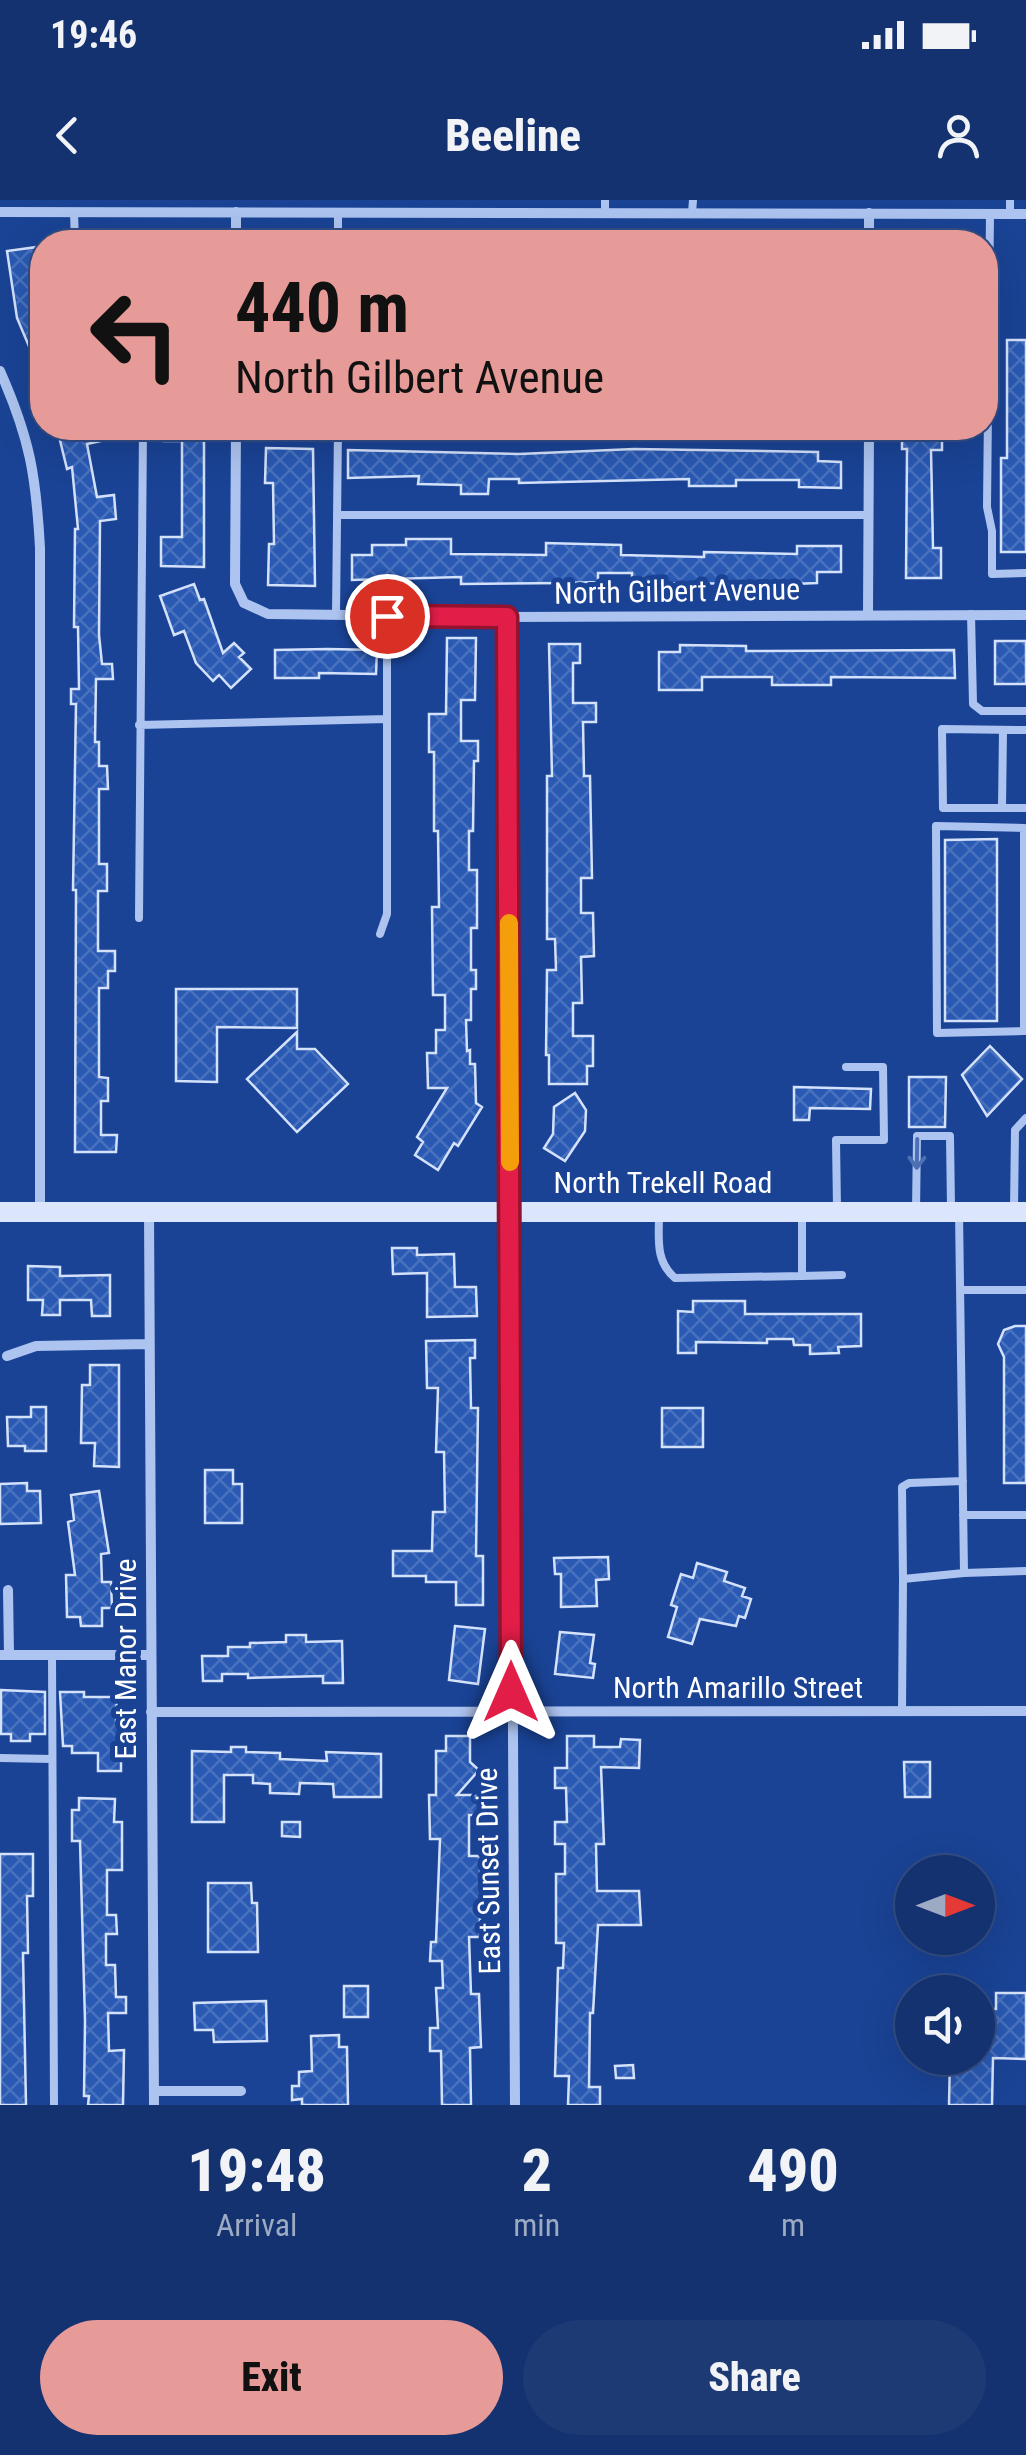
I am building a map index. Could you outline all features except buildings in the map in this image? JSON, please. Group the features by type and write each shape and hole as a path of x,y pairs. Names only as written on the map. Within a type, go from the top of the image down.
{"main road":[{"name":"North Trekell Road","path":"0,1212 1020,1212"}],"street":[{"path":"0,212 195,206 236,212 1026,214"},
{"path":"236,212 236,230"},
{"path":"870,213 870,230"},
{"path":"0,371 24,424 37,482 40,1212"},
{"name":"North Gilbert Avenue","path":"236,440 235,584 244,603 268,614 1026,615"},
{"path":"868,440 868,614"},
{"name":"East Sunset Drive","path":"507,617 515,2105"},
{"name":"East Manor Drive","path":"150,1212 154,2105"},
{"path":"7,1356 36,1346 149,1344"},
{"path":"8,1590 4,1655 150,1655"},
{"name":"North Amarillo Street","path":"150,1712 1026,1711"},
{"path":"154,2091 241,2091"}],"lane":[{"path":"604,213 605,200"},
{"path":"692,213 694,200"},
{"path":"1010,200 1010,214"},
{"path":"338,212 338,230"},
{"path":"990,214 990,230"},
{"path":"139,918 143,440"},
{"path":"336,615 338,440"},
{"path":"988,440 992,574 1026,573"},
{"path":"337,515 868,515"},
{"path":"971,614 973,704 982,711 1026,711"},
{"path":"380,934 386,914 387,616"},
{"path":"139,725 386,719"},
{"path":"1026,730 942,729 943,808 1026,808"},
{"path":"1002,808 1003,730"},
{"path":"936,826 1025,828 1024,948 1024,1031 937,1033 936,826"},
{"path":"837,1212 836,1140 884,1140 883,1067 846,1067"},
{"path":"1020,1212 1015,1130 1026,1118"},
{"path":"916,1212 917,1136 950,1136 960,1290 964,1572"},
{"path":"660,1212 660,1259 664,1269 675,1278 842,1274"},
{"path":"802,1212 802,1276"},
{"path":"960,1290 1026,1290"},
{"path":"902,1711 902,1487 909,1483 963,1480"},
{"path":"964,1516 1026,1515"},
{"path":"902,1579 1026,1571"},
{"path":"52,1655 54,2105"},
{"path":"0,1758 52,1759"}],"slow traffic":[{"path":"509,923 510,1162"}],"route":[{"path":"387,616 507,617 511,1692"}]}
